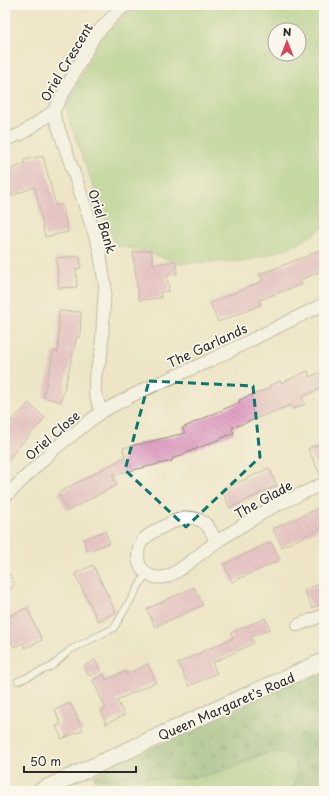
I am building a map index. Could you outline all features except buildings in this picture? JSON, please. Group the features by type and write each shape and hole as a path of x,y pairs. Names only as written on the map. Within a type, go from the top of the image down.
{"main road":[{"name":"Queen Margaret's Road","path":"40,791 324,661"}],"street":[{"name":"Oriel Crescent","path":"5,140 21,134 53,112 96,35 116,13 127,5"},
{"name":"Oriel Bank","path":"53,112 99,246 105,286 101,355 95,376 95,393 101,412"},
{"name":"The Garlands","path":"101,412 141,391 209,361 324,304"},
{"name":"Oriel Close","path":"5,497 53,450 101,412"},
{"name":"The Glade","path":"146,574 154,577 166,576 175,572 216,542 269,509 324,483"},
{"path":"146,574 141,569 137,552 143,540 154,532 174,522 186,518 197,519 204,522 208,526 216,542"},
{"path":"298,625 324,615"}],"lane":[{"path":"18,681 50,668 70,650 114,628 146,574"}],"path":[{"path":"5,568 15,584 5,597"}],"highlighted area":[{"path":"149,381 253,386 260,457 186,527 125,470"}],"green space":[{"path":"139,5 324,6 324,227 297,245 246,261 177,263 141,250 115,245 66,109 100,39 122,18"},
{"path":"324,669 324,791 293,791 296,765 294,760 290,757 278,752 264,754 230,768 188,778 122,777 97,781 94,779 94,776 99,773 286,685"},
{"path":"275,752 289,755 296,764 296,777 293,791 103,791 106,789 101,780 126,778 187,778 216,773 262,755"}]}
